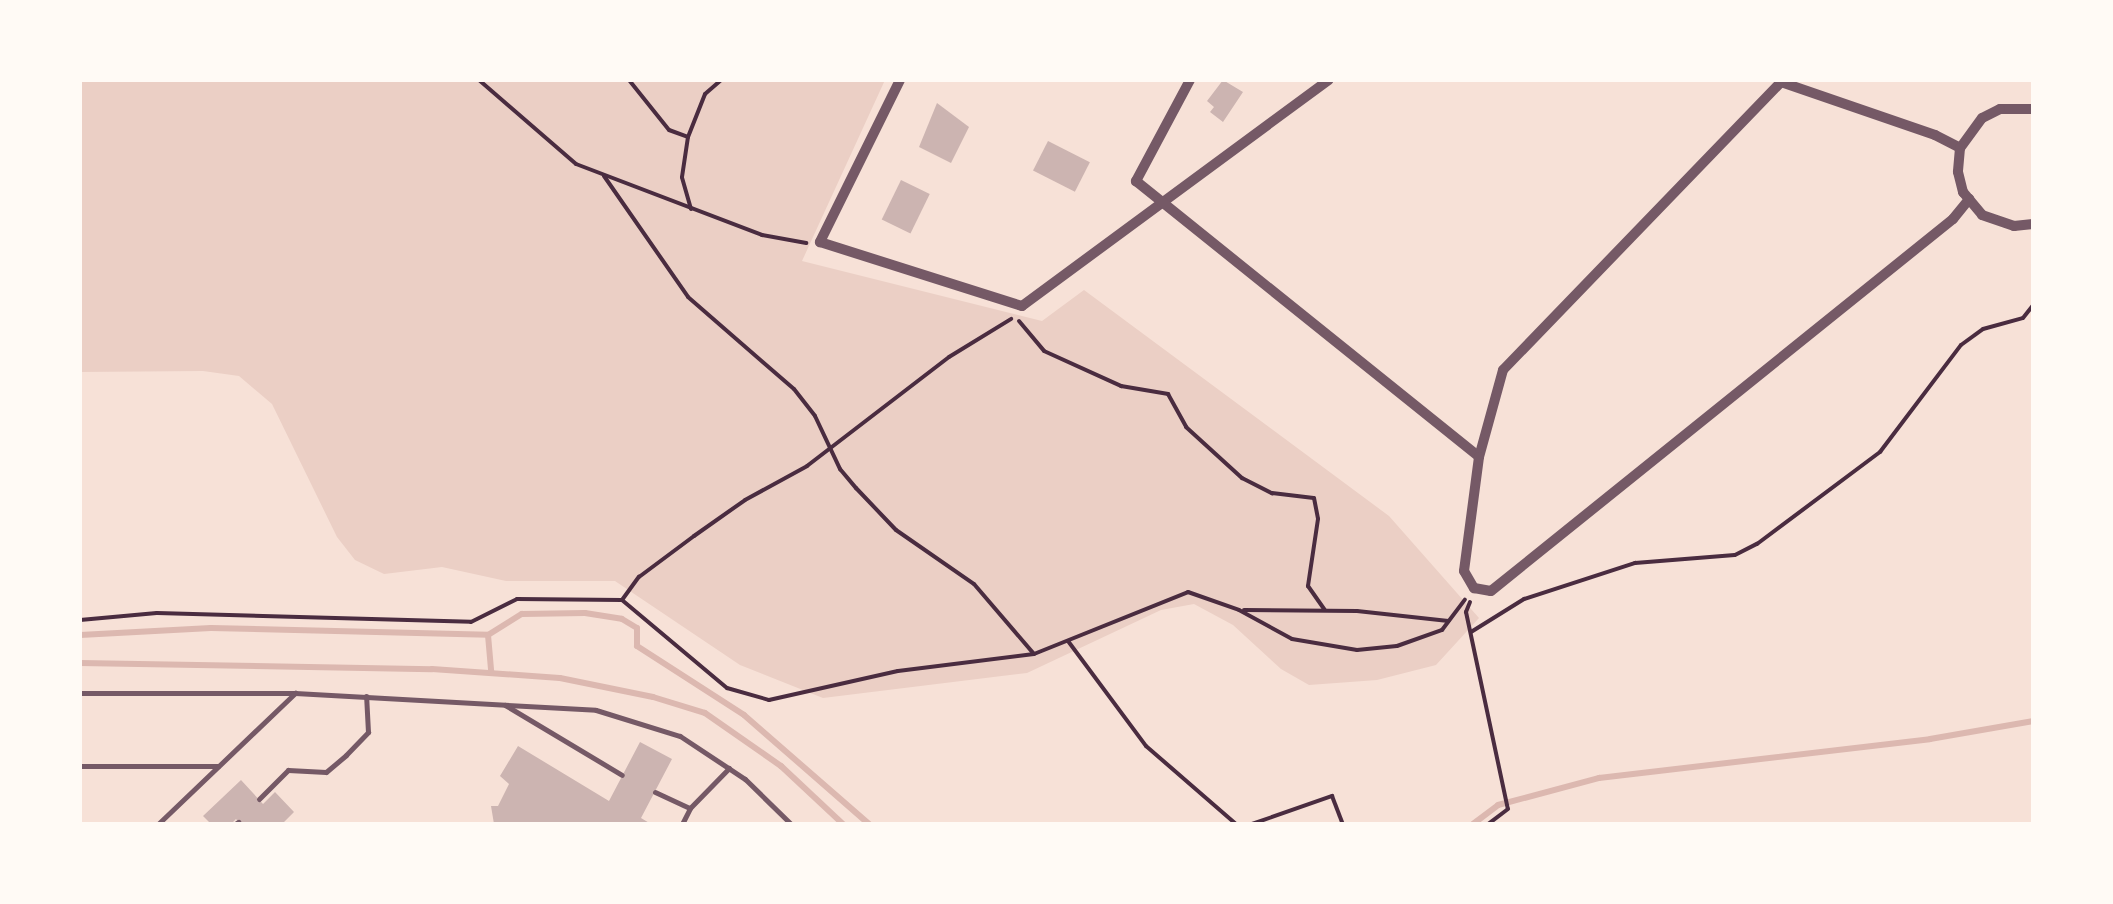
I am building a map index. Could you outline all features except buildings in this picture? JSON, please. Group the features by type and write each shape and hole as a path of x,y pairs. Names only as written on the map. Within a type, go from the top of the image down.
{"street":[{"path":"900,80 820,242 1018,311 1330,80"},
{"path":"1190,80 1136,181 1165,200 1479,456"},
{"path":"1960,148 1936,135 1782,81 1504,370 1479,456 1464,572 1474,588 1491,591 1953,220 1969,200"},
{"path":"2033,109 2000,109 1982,118 1960,148 1958,172 1969,200 1982,215 1999,224 2033,224"}],"lane":[{"path":"80,693 295,693 596,710 680,736 729,768 792,824"},
{"path":"158,824 295,693"},
{"path":"259,799 288,770 326,772 346,756 368,732 366,696"},
{"path":"501,703 622,775"},
{"path":"80,766 220,766"},
{"path":"682,824 690,808 729,768"},
{"path":"655,792 690,808"}],"path":[{"path":"479,80 576,164 762,235 803,244 820,242"},
{"path":"629,80 670,130 688,136"},
{"path":"691,208 682,178 688,136 705,94 721,80"},
{"path":"604,176 688,297 794,389 815,416 856,488 896,530 974,584 1034,654"},
{"path":"1471,632 1524,599 1635,563 1735,555 1757,544 1880,452 1960,345 1983,329 2023,318 2033,306"},
{"path":"622,600 638,577 744,500 831,448 949,357 1018,311 1044,351 1122,386 1168,394 1186,427 1242,478 1272,493 1314,498 1318,519 1308,586 1325,610"},
{"path":"80,620 157,613 471,622 516,599 622,600 727,688 769,700 898,671 1034,654 1188,592 1239,610 1292,639 1357,650 1397,646 1442,630 1474,588"},
{"path":"1474,588 1466,612 1508,809 1488,824"},
{"path":"1239,610 1325,610 1448,621"},
{"path":"1068,640 1146,746 1236,824"},
{"path":"1252,824 1332,796 1343,824"}],"shaded area":[{"path":"80,80 885,80 802,261 1042,321 1084,290 1389,516 1479,618 1436,665 1377,680 1309,685 1281,669 1233,625 1194,604 1161,610 1027,673 823,698 740,665 615,581 506,581 442,567 384,574 355,560 337,537 272,404 239,376 203,371 80,372"}],"waterway":[{"path":"80,635 211,628 488,635 522,614 585,613 622,619 637,628 637,646 744,715 869,824"},
{"path":"488,635 491,673"},
{"path":"80,663 432,669 560,678 653,697 705,713 781,766 843,824"},
{"path":"1473,824 1498,805 1599,778 1930,739 2033,721"}]}
